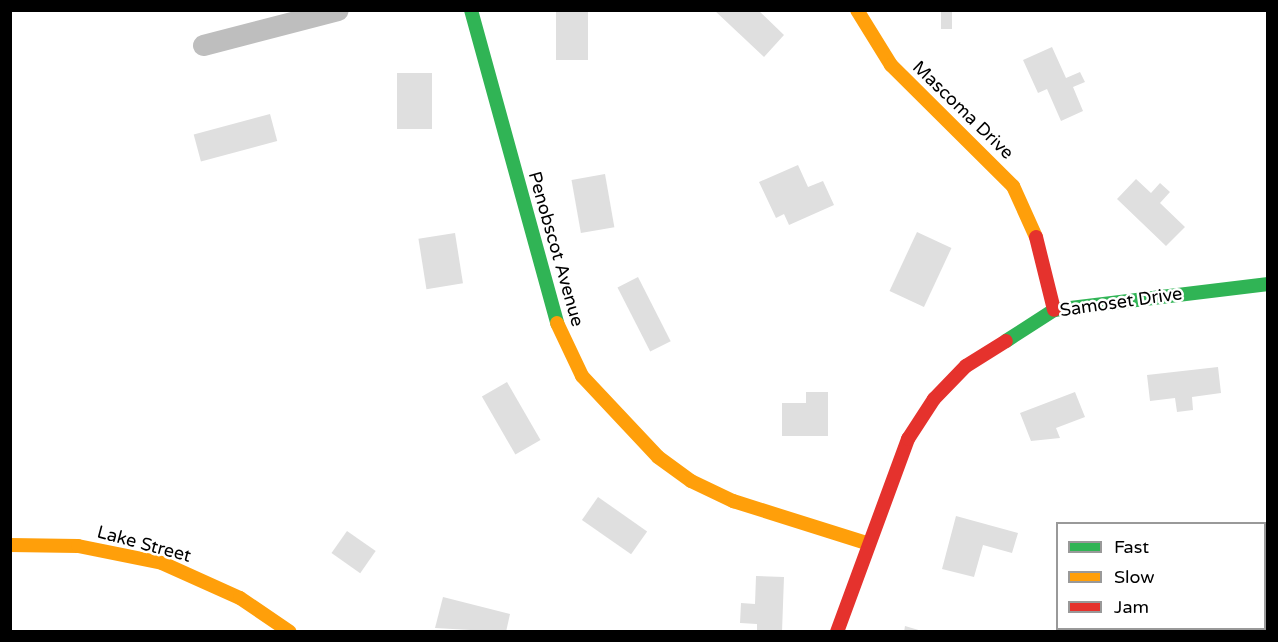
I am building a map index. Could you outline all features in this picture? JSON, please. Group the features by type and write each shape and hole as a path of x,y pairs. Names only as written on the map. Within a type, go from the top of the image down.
{"street":[{"path":"203,45 338,10"},
{"name":"Penobscot Avenue","path":"471,10 552,312 582,376 658,457 691,481 733,501 866,543"},
{"name":"Mascoma Drive","path":"857,10 891,65 1013,186 1034,229 1054,310"},
{"name":"Samoset Drive","path":"837,632 866,543 908,439 933,399 966,366 1054,310 1268,284"},
{"name":"Lake Street","path":"10,545 78,546 162,563 214,584 290,632"}],"building":[{"path":"556,10 588,10 588,60 556,60"},
{"path":"714,10 758,10 784,35 764,57"},
{"path":"941,10 952,10 952,29 941,29"},
{"path":"1052,47 1066,78 1080,72 1085,82 1073,87 1083,111 1061,121 1047,89 1038,93 1023,60"},
{"path":"397,73 432,73 432,129 397,129"},
{"path":"270,114 277,141 201,161 194,134"},
{"path":"798,165 808,187 823,181 834,205 789,225 784,214 776,218 759,182"},
{"path":"605,174 614,227 581,233 572,180"},
{"path":"1136,179 1151,193 1160,183 1170,192 1160,203 1185,227 1166,246 1117,199"},
{"path":"917,232 951,248 924,307 890,291"},
{"path":"455,233 463,283 426,289 418,239"},
{"path":"638,277 671,341 650,352 618,287"},
{"path":"1218,367 1221,393 1192,397 1193,410 1177,412 1175,398 1150,401 1147,375"},
{"path":"507,382 540,440 515,455 482,397"},
{"path":"806,392 828,392 828,436 782,436 782,403 806,403"},
{"path":"1075,392 1085,417 1056,428 1060,438 1031,441 1020,413"},
{"path":"598,497 647,531 631,554 582,520"},
{"path":"956,516 1018,533 1012,553 983,545 974,577 942,569"},
{"path":"347,531 376,551 360,573 332,553"},
{"path":"756,576 784,577 782,632 757,632 757,624 740,623 741,603 755,604"},
{"path":"443,597 510,614 506,632 435,628"},
{"path":"905,626 922,631 922,632 904,632"}],"traffic: fast":[{"path":"471,10 557,323"},
{"path":"1006,341 1054,310 1268,284"}],"traffic: slow":[{"path":"857,10 891,65 1013,186 1036,237"},
{"path":"557,323 582,376 658,457 691,481 733,501 866,543"},
{"path":"10,545 78,546 162,563 240,598 290,632"}],"traffic: jam":[{"path":"1036,237 1054,310"},
{"path":"837,632 908,439 934,399 966,366 1006,341"}]}
